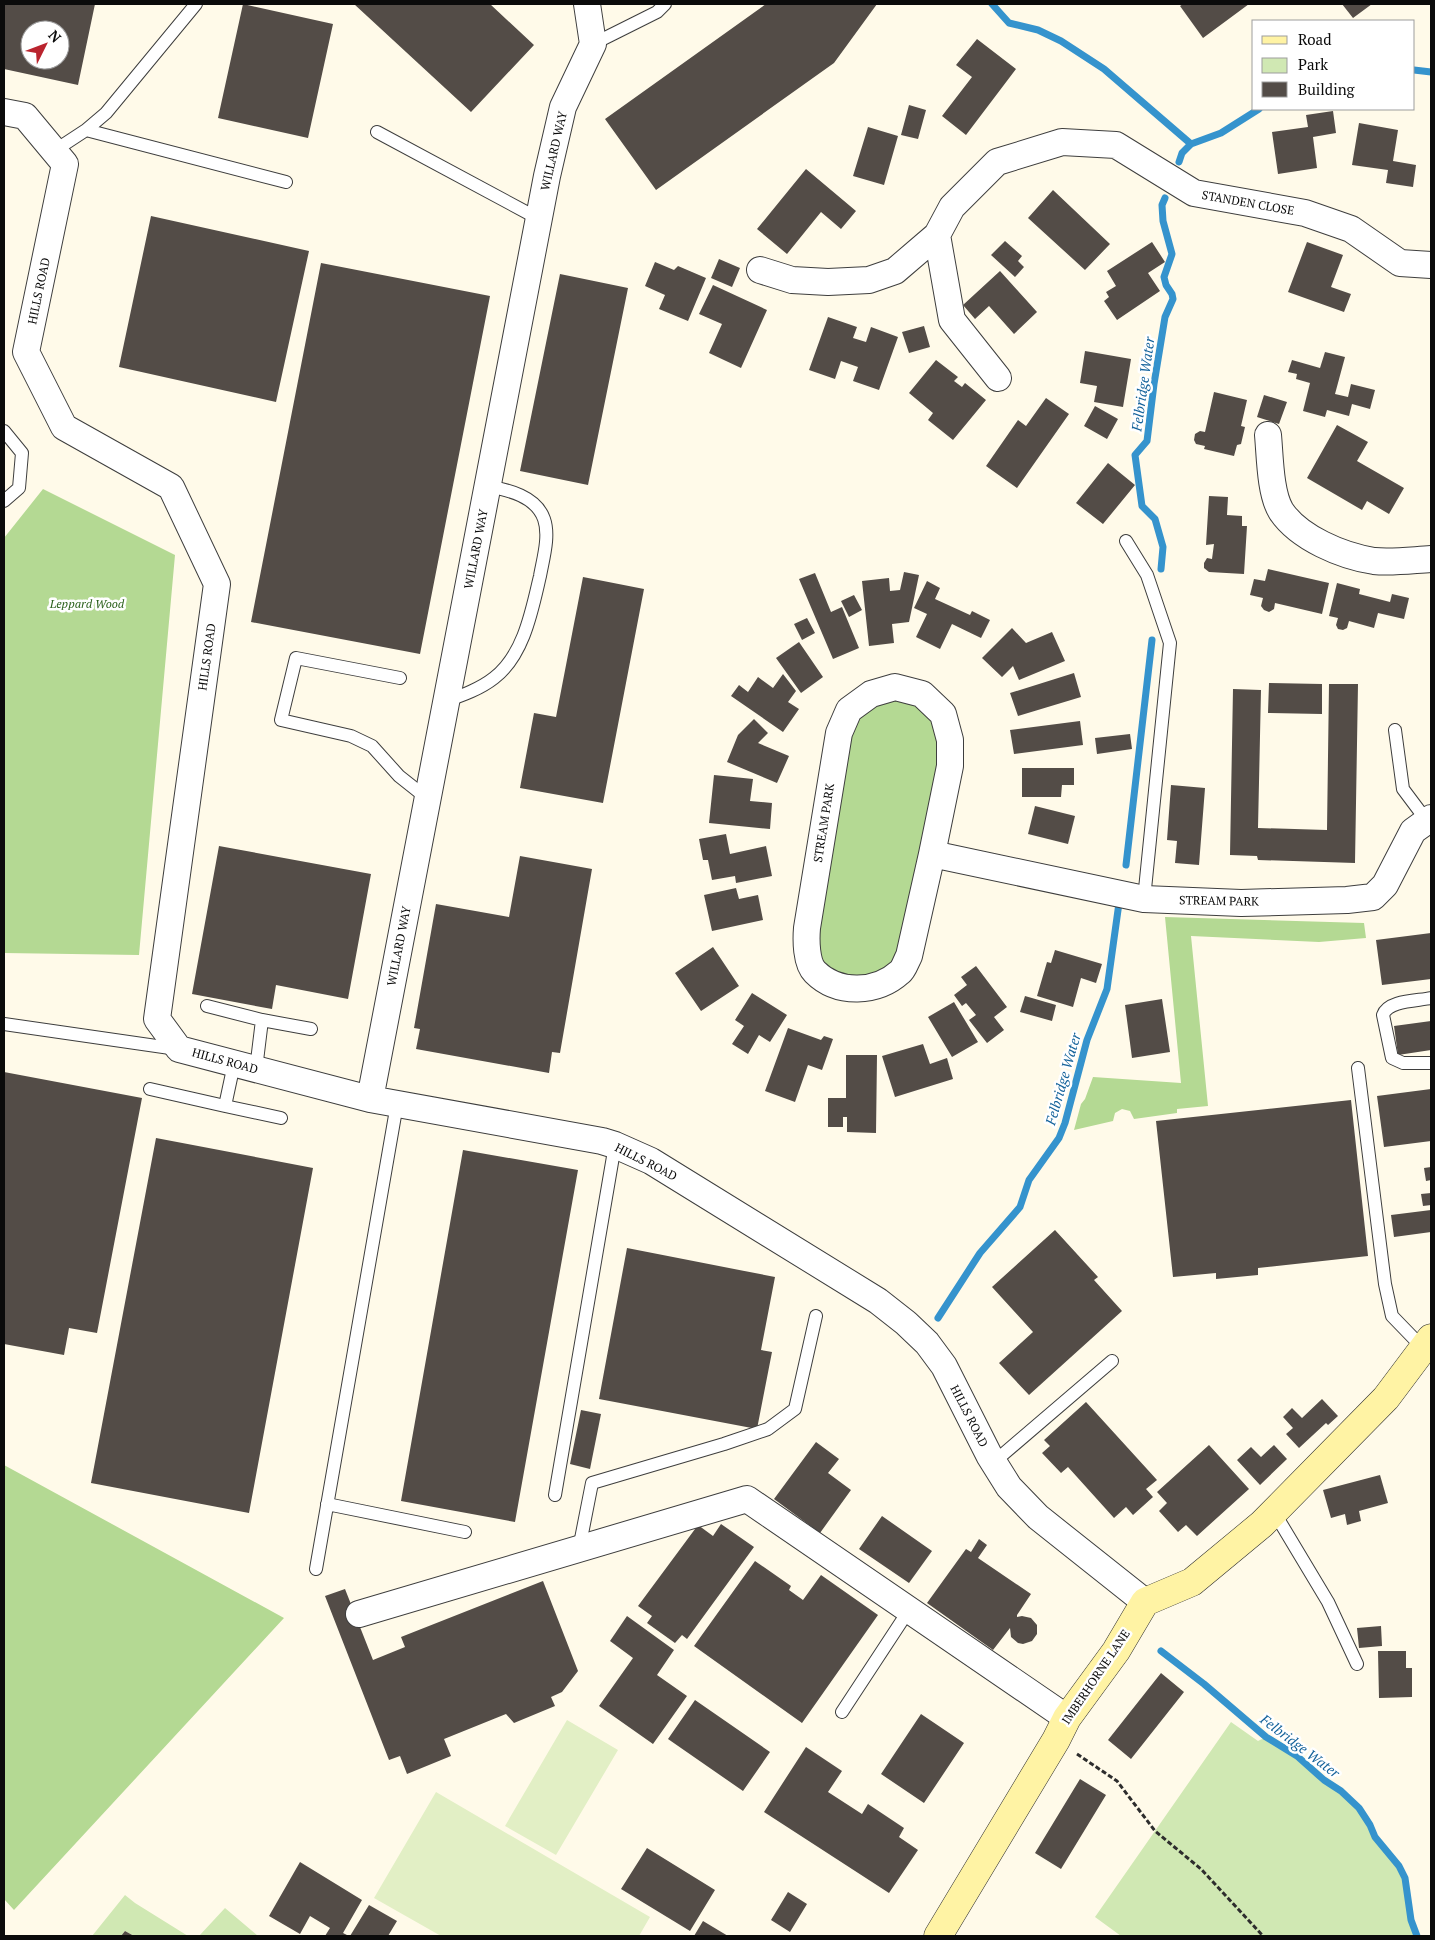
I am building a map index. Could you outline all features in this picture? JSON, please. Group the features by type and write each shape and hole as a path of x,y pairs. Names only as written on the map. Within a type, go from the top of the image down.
{"street":[{"path":"587,4 593,44"},
{"name":"WILLARD WAY","path":"370,1099 539,219 564,107 593,44"},
{"name":"HILLS ROAD","path":"4,112 25,116 66,164 26,352 64,427 171,487 217,584 156,1019 179,1049 370,1099 602,1140 660,1166 878,1301 906,1323 927,1343 944,1366 1009,1487 1038,1516 1145,1602"},
{"name":"STANDEN CLOSE","path":"760,270 792,280 828,282 869,280 895,271 937,235 952,207 997,162 1062,142 1116,145 1194,193 1306,213 1351,229 1400,263 1431,265"},
{"path":"937,235 952,320 998,378"},
{"path":"1268,435 1273,484 1281,510 1300,531 1334,550 1374,561 1431,559"},
{"name":"STREAM PARK","path":"895,687 922,694 942,714 950,740 950,766 932,854 909,956 902,971 871,987 851,989 832,984 814,971 806,948 806,928 839,733 849,710 871,694 895,687"},
{"name":"STREAM PARK","path":"932,854 1144,900 1242,903 1347,900 1373,897 1385,885 1413,830 1429,819"},
{"path":"1145,1602 1192,1582 1274,1512 1386,1398 1427,1343"},
{"path":"359,1614 747,1499 910,1610 1061,1729"},
{"name":"IMBERHORNE LANE","path":"938,1936 1061,1729 1116,1651 1145,1602"}],"lane":[{"path":"54,151 86,130 106,113 196,4"},
{"path":"593,44 657,12 665,4"},
{"path":"86,130 286,182"},
{"path":"377,132 539,219"},
{"path":"4,431 22,453 19,488 4,501"},
{"path":"446,701 469,693 495,678 510,661 530,620 546,545 544,519 533,503 514,492 488,486"},
{"path":"1126,541 1147,575 1170,643 1144,900"},
{"path":"400,678 296,658 281,720 351,736 372,746 399,776 428,799"},
{"path":"1395,730 1403,789 1429,819"},
{"path":"1431,998 1396,1004 1386,1010 1384,1015 1392,1058 1403,1064 1431,1063"},
{"path":"207,1006 262,1020 311,1029"},
{"path":"226,1106 245,1067 262,1020"},
{"path":"4,1024 179,1049"},
{"path":"1358,1068 1386,1284 1392,1316 1427,1343"},
{"path":"150,1089 282,1118"},
{"path":"316,1568 397,1104"},
{"path":"555,1495 615,1145"},
{"path":"579,1549 592,1483 768,1429 795,1409 816,1316"},
{"path":"994,1462 1112,1361"},
{"path":"327,1504 465,1532"},
{"path":"1274,1512 1328,1602 1357,1664"},
{"path":"842,1712 910,1610"}],"path":[{"path":"1061,1729 1117,1781 1155,1831 1201,1869 1263,1936"}],"green space":[{"name":"Leppard Wood","path":"43,489 175,555 139,955 4,953 4,538"},
{"path":"881,697 916,703 933,718 941,759 902,954 871,978 834,974 818,958 815,913 848,730 857,714"},
{"path":"1165,917 1364,923 1366,938 1319,942 1191,936 1208,1106 1177,1109 1177,1113 1134,1119 1130,1111 1122,1109 1115,1113 1113,1121 1074,1130 1081,1104 1085,1099 1093,1077 1181,1083"},
{"path":"4,1465 284,1618 14,1910 4,1899"},
{"path":"567,1720 618,1750 556,1855 505,1826"},
{"path":"1231,1722 1258,1741 1266,1737 1297,1756 1359,1808 1375,1837 1399,1866 1405,1878 1411,1920 1417,1936 1121,1936 1095,1917"},
{"path":"436,1792 650,1917 639,1936 441,1936 374,1898"},
{"path":"125,1895 188,1936 134,1936 125,1931 121,1936 92,1936"},
{"path":"225,1908 258,1936 199,1936"}],"building":[{"path":"4,4 95,4 78,85 4,69"},
{"path":"243,4 333,24 308,138 218,118"},
{"path":"354,4 490,4 534,45 471,112"},
{"path":"766,4 877,4 834,63 656,190 605,119"},
{"path":"1183,4 1249,4 1203,38 1180,6"},
{"path":"1342,4 1372,4 1353,18"},
{"path":"977,39 1016,69 966,135 942,116 972,77 956,65"},
{"path":"909,105 926,110 918,139 901,135"},
{"path":"1333,111 1336,133 1313,137 1317,168 1278,174 1272,132 1308,127 1306,115"},
{"path":"1359,123 1398,130 1393,161 1416,165 1413,187 1386,183 1388,170 1352,165"},
{"path":"868,127 898,136 884,185 853,176"},
{"path":"806,169 856,211 841,229 821,212 787,254 757,229"},
{"path":"1053,190 1110,244 1085,270 1028,218"},
{"path":"151,216 309,251 276,402 119,367"},
{"path":"1005,241 1022,256 1018,261 1024,267 1015,277 991,255"},
{"path":"1152,242 1165,262 1148,273 1160,291 1117,320 1104,301 1109,297 1106,292 1116,286 1107,271"},
{"path":"1307,242 1343,255 1331,287 1351,294 1344,312 1288,292"},
{"path":"719,259 740,268 732,287 711,278"},
{"path":"655,262 674,270 678,266 706,278 688,321 659,309 665,295 645,286"},
{"path":"321,263 490,296 420,654 251,622"},
{"path":"1000,271 1037,312 1014,334 989,306 975,319 963,305"},
{"path":"560,274 628,288 588,485 520,471"},
{"path":"713,285 767,310 741,368 709,353 722,324 699,314"},
{"path":"828,317 857,327 853,338 866,342 871,327 898,337 879,390 853,381 858,367 841,361 835,379 809,370"},
{"path":"924,326 930,347 909,353 902,332"},
{"path":"1085,351 1131,359 1123,407 1094,402 1097,386 1080,383"},
{"path":"1325,352 1345,357 1335,394 1348,397 1351,384 1375,390 1370,409 1352,404 1349,416 1327,410 1325,417 1303,411 1310,383 1296,379 1297,374 1288,372 1292,360 1320,368"},
{"path":"936,360 958,377 954,381 962,387 965,383 986,400 953,440 928,420 933,413 909,393"},
{"path":"1214,392 1247,400 1241,426 1245,427 1241,444 1237,445 1234,456 1204,449 1205,446 1196,444 1194,440 1195,434 1200,431 1205,432"},
{"path":"1264,395 1287,402 1279,424 1257,417"},
{"path":"1046,398 1069,414 1017,488 986,466 1018,420 1026,426"},
{"path":"1095,406 1118,419 1107,439 1084,426"},
{"path":"1337,425 1368,442 1357,461 1404,488 1389,514 1367,501 1362,510 1307,478"},
{"path":"1108,463 1135,485 1103,524 1076,503"},
{"path":"1209,496 1228,497 1227,515 1242,516 1242,526 1247,526 1244,574 1209,572 1204,568 1207,558 1212,559 1214,544 1206,545"},
{"path":"1268,569 1329,583 1322,614 1275,603 1274,609 1269,612 1264,610 1261,606 1263,598 1250,595 1254,579 1265,581"},
{"path":"904,572 919,575 909,622 892,624 894,643 869,646 862,581 889,578 890,591 900,590"},
{"path":"815,573 831,612 842,607 859,648 833,659 799,579"},
{"path":"583,577 644,589 603,803 520,788 534,713 556,717"},
{"path":"927,581 940,588 935,599 970,615 972,611 990,620 981,638 952,624 940,649 916,637 927,614 914,608"},
{"path":"1337,583 1360,589 1359,594 1390,602 1392,594 1409,598 1404,619 1378,613 1374,628 1349,621 1347,628 1343,630 1338,629 1336,625 1338,618 1329,616"},
{"path":"854,595 862,610 849,617 841,601"},
{"path":"807,618 815,633 802,640 794,624"},
{"path":"1012,628 1026,643 1052,632 1065,661 1019,680 1013,666 1002,677 982,658"},
{"path":"799,642 823,677 801,693 776,658"},
{"path":"1074,673 1081,697 1018,716 1010,693"},
{"path":"783,674 796,691 788,702 799,709 783,732 731,696 739,685 748,692 758,677 773,688"},
{"path":"1269,683 1322,684 1322,714 1268,713"},
{"path":"1329,684 1358,684 1355,863 1258,860 1257,856 1230,855 1233,689 1261,690 1258,828 1327,830"},
{"path":"754,719 768,733 758,743 789,756 777,783 727,762 738,735"},
{"path":"1080,721 1083,745 1014,754 1010,730"},
{"path":"1130,734 1132,749 1097,754 1095,738"},
{"path":"1022,768 1074,768 1074,785 1062,785 1061,797 1022,797"},
{"path":"714,775 753,779 750,801 772,803 770,829 709,823"},
{"path":"1171,785 1205,788 1199,865 1175,863 1177,841 1167,840"},
{"path":"1035,806 1075,816 1068,844 1028,834"},
{"path":"726,834 730,854 766,846 772,876 736,883 735,876 712,880 708,860 703,860 699,839"},
{"path":"219,846 371,874 348,999 276,985 272,1009 192,994"},
{"path":"520,856 592,869 560,1053 552,1052 549,1073 416,1049 420,1029 414,1028 436,904 509,917"},
{"path":"736,888 739,899 758,895 763,920 712,931 704,895"},
{"path":"1431,933 1431,979 1382,985 1376,940"},
{"path":"713,947 739,986 701,1011 675,973"},
{"path":"1055,950 1102,964 1096,983 1081,978 1073,1007 1037,996 1047,962 1051,963"},
{"path":"976,966 1007,1007 994,1017 1004,1030 987,1043 969,1020 976,1015 966,1003 962,1006 954,995 967,985 961,977"},
{"path":"752,993 787,1015 770,1042 759,1035 748,1054 732,1044 744,1026 735,1020"},
{"path":"1025,996 1056,1005 1052,1021 1020,1012"},
{"path":"1162,999 1170,1052 1132,1058 1125,1005"},
{"path":"954,1002 978,1042 952,1057 928,1017"},
{"path":"1431,1021 1431,1050 1398,1055 1394,1026"},
{"path":"788,1028 821,1040 824,1036 833,1039 822,1070 808,1065 795,1102 765,1091"},
{"path":"923,1044 930,1064 947,1058 953,1079 895,1097 882,1056"},
{"path":"846,1055 877,1055 876,1133 847,1132 847,1117 843,1117 843,1127 828,1127 828,1098 846,1098"},
{"path":"4,1072 142,1098 97,1333 69,1328 64,1355 4,1344"},
{"path":"1431,1089 1431,1141 1384,1147 1377,1096"},
{"path":"1351,1100 1368,1256 1258,1268 1258,1275 1216,1279 1216,1273 1173,1277 1156,1121"},
{"path":"156,1138 313,1168 249,1513 91,1483"},
{"path":"463,1150 578,1170 515,1522 401,1501"},
{"path":"1431,1167 1431,1180 1426,1181 1424,1168"},
{"path":"1431,1193 1431,1205 1423,1206 1421,1194"},
{"path":"1431,1210 1431,1232 1394,1237 1391,1215"},
{"path":"1055,1230 1098,1277 1094,1280 1122,1311 1029,1395 999,1363 1033,1332 992,1287"},
{"path":"627,1248 775,1277 761,1350 772,1352 757,1429 599,1399"},
{"path":"1322,1399 1338,1416 1328,1425 1326,1423 1299,1448 1286,1434 1293,1428 1283,1417 1292,1408 1302,1418"},
{"path":"1086,1402 1157,1480 1146,1489 1153,1497 1133,1515 1126,1507 1114,1518 1068,1467 1061,1473 1042,1453 1050,1446 1044,1440"},
{"path":"581,1410 601,1414 590,1469 570,1464"},
{"path":"816,1442 839,1459 828,1473 851,1490 820,1533 774,1499"},
{"path":"1209,1445 1249,1489 1197,1536 1186,1525 1178,1532 1159,1511 1167,1503 1157,1492"},
{"path":"1274,1445 1287,1459 1260,1485 1237,1460 1251,1447 1261,1457"},
{"path":"1380,1475 1388,1503 1359,1511 1361,1521 1347,1525 1345,1514 1331,1518 1323,1490"},
{"path":"882,1516 932,1551 909,1583 859,1549"},
{"path":"721,1524 754,1547 687,1639 682,1635 675,1643 647,1623 652,1616 638,1606 698,1525 713,1536"},
{"path":"979,1539 987,1545 978,1558 1031,1594 1017,1617 1031,1618 1037,1625 1037,1634 1032,1641 1023,1644 1018,1643 1011,1637 1010,1628 993,1650 927,1603 966,1549 971,1552"},
{"path":"755,1561 791,1586 789,1590 803,1600 821,1575 878,1615 802,1723 694,1646"},
{"path":"543,1581 578,1671 562,1692 551,1697 555,1706 514,1723 506,1714 444,1739 451,1756 407,1774 400,1756 389,1760 325,1596 345,1589 373,1660 405,1647 401,1637"},
{"path":"627,1616 674,1650 657,1675 687,1696 653,1744 599,1706 633,1658 610,1641"},
{"path":"1381,1626 1382,1646 1359,1648 1357,1628"},
{"path":"1378,1651 1406,1651 1406,1668 1412,1668 1412,1697 1379,1698"},
{"path":"1161,1673 1184,1692 1131,1759 1108,1740"},
{"path":"695,1700 770,1752 743,1791 668,1739"},
{"path":"921,1714 964,1743 924,1803 881,1774"},
{"path":"806,1747 842,1771 828,1792 862,1814 868,1804 904,1828 899,1837 918,1850 889,1893 764,1812"},
{"path":"1080,1779 1106,1795 1061,1869 1035,1853"},
{"path":"647,1848 715,1890 690,1931 621,1889"},
{"path":"300,1862 362,1900 343,1933 349,1936 325,1936 330,1928 310,1916 300,1934 269,1916"},
{"path":"788,1892 807,1904 790,1932 771,1920"},
{"path":"369,1905 397,1921 388,1936 350,1936"},
{"path":"703,1921 728,1936 694,1936"},
{"path":"125,1931 134,1936 121,1936"}],"waterway":[{"name":"Felbridge Water","path":"992,4 1009,23 1038,30 1061,41 1104,69 1191,144 1182,153 1179,162"},
{"path":"1415,70 1431,72"},
{"path":"1191,144 1221,133 1257,110"},
{"name":"Felbridge Water","path":"1161,569 1163,547 1155,519 1142,506 1135,455 1147,441 1165,317 1173,299 1164,277 1172,254 1163,221 1162,205 1165,198"},
{"name":"Felbridge Water","path":"1126,865 1152,640"},
{"name":"Felbridge Water","path":"938,1318 980,1253 1020,1207 1029,1180 1059,1138 1065,1123 1087,1040 1107,989 1119,903"},
{"name":"Felbridge Water","path":"1161,1651 1204,1684 1266,1737 1297,1756 1359,1808 1375,1837 1399,1866 1405,1878 1411,1920 1417,1936"}]}
